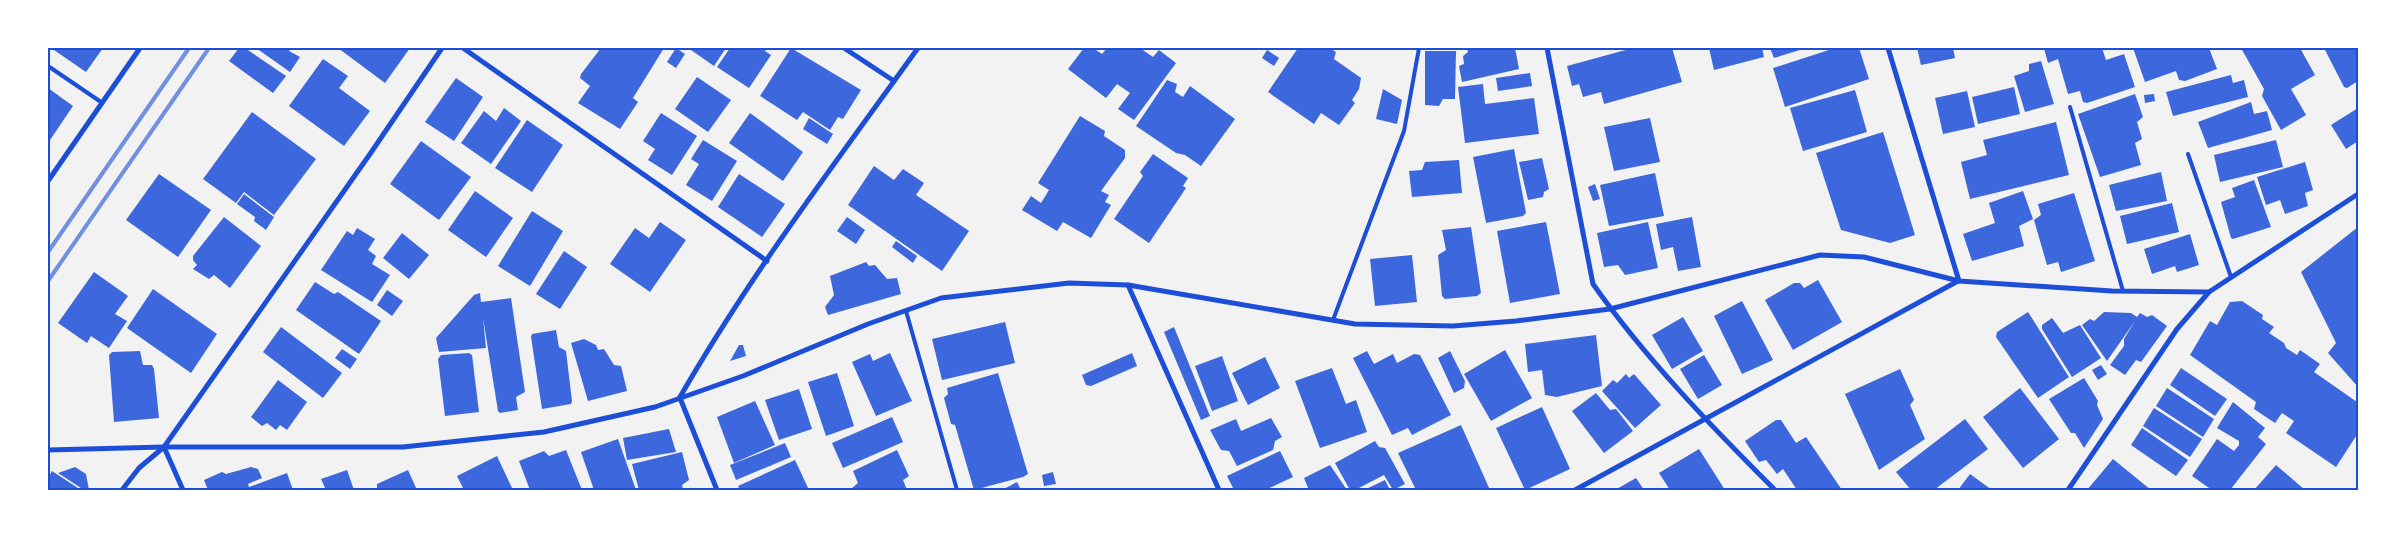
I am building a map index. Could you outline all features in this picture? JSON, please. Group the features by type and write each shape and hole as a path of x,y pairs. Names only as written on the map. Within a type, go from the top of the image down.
{"street":[{"path":"48,180 140,48"},
{"path":"122,490 139,468 164,447 442,48"},
{"path":"463,48 767,261"},
{"path":"844,48 894,81"},
{"path":"680,398 710,345 767,261 918,48"},
{"path":"1547,48 1593,284 1610,309 1705,420 1775,490"},
{"path":"1888,48 1959,281"},
{"path":"2068,490 2177,329 2209,292 2358,194"},
{"path":"48,450 164,447 403,447 544,432 655,407 743,376 941,298 1059,284 1128,285 1355,324 1453,326 1516,321 1610,309 1820,255 1864,257 1959,281 2123,291 2209,292"},
{"path":"1575,490 1959,281"},
{"path":"1128,285 1219,490"},
{"path":"680,398 717,490"},
{"path":"164,447 183,490"}],"lane":[{"path":"1333,320 1404,131 1419,48"},
{"path":"48,66 101,102"},
{"path":"2070,107 2123,291"},
{"path":"2188,154 2231,277"},
{"path":"906,311 957,490"}],"building":[{"path":"51,48 103,48 86,72"},
{"path":"239,48 245,48 286,76 273,93 229,61"},
{"path":"256,48 291,48 289,51 300,57 290,72"},
{"path":"338,48 410,48 385,83"},
{"path":"601,48 664,48 633,98 638,102 620,129 578,103 590,86 580,78 581,74"},
{"path":"676,48 685,54 676,68 667,62"},
{"path":"693,48 726,48 714,66 691,50"},
{"path":"730,48 767,48 765,51 771,55 749,88 717,67"},
{"path":"791,48 861,90 843,119 838,117 830,130 803,112 797,120 760,96"},
{"path":"1084,48 1093,48 1102,54 1107,48 1140,48 1153,57 1159,50 1176,63 1134,120 1118,109 1130,93 1117,84 1106,98 1068,69"},
{"path":"1298,48 1329,48 1336,52 1334,59 1361,78 1359,89 1352,100 1355,103 1339,125 1321,113 1314,124 1268,92"},
{"path":"1467,48 1515,48 1519,69 1462,82 1459,66 1464,64 1463,56 1468,52"},
{"path":"1633,48 1672,48 1682,82 1604,104 1601,92 1583,97 1579,84 1572,86 1567,66"},
{"path":"1709,48 1762,48 1764,57 1714,70"},
{"path":"1770,48 1806,48 1774,58"},
{"path":"1835,48 1859,48 1869,79 1785,107 1773,68"},
{"path":"1917,48 1953,48 1955,58 1921,65"},
{"path":"2044,48 2102,48 2106,60 2124,54 2135,87 2087,103 2083,102 2080,91 2068,94 2058,59 2048,63"},
{"path":"2133,48 2209,48 2217,69 2185,81 2179,80 2176,71 2145,82"},
{"path":"2241,48 2300,48 2315,75 2291,89 2306,115 2281,130 2262,96 2264,89"},
{"path":"2324,48 2358,48 2358,81 2347,88 2344,87"},
{"path":"1267,50 1279,58 1274,66 1262,58"},
{"path":"1425,51 1456,51 1455,99 1443,99 1439,106 1425,105"},
{"path":"323,59 348,76 339,88 370,111 344,146 289,106"},
{"path":"2041,61 2054,104 2025,112 2014,76 2029,71 2029,64"},
{"path":"1530,73 1532,86 1498,91 1496,78"},
{"path":"2231,75 2233,83 2244,80 2248,97 2173,116 2166,92"},
{"path":"697,77 731,100 708,132 675,109"},
{"path":"456,78 483,97 454,141 425,122"},
{"path":"1167,80 1177,84 1175,92 1183,97 1190,86 1235,119 1201,166 1185,155 1176,153 1136,126"},
{"path":"1483,84 1485,104 1534,98 1539,134 1465,143 1458,87"},
{"path":"2014,87 2020,114 1978,124 1972,97"},
{"path":"48,88 73,106 48,143"},
{"path":"1383,89 1402,100 1397,124 1376,119"},
{"path":"1855,90 1867,132 1803,151 1790,108"},
{"path":"1967,91 1975,127 1943,134 1935,98"},
{"path":"2135,94 2143,117 2137,122 2142,139 2135,143 2141,165 2100,177 2078,114"},
{"path":"2154,94 2155,101 2145,103 2144,95"},
{"path":"2251,102 2254,114 2267,111 2272,130 2208,148 2198,122"},
{"path":"504,108 521,121 491,164 461,143 484,111 496,121"},
{"path":"2358,108 2358,141 2346,149 2331,125"},
{"path":"252,112 316,159 274,215 244,192 236,203 203,179"},
{"path":"661,113 697,136 672,175 648,160 655,149 643,141"},
{"path":"750,113 803,152 783,181 729,143"},
{"path":"1080,116 1105,131 1104,136 1125,150 1125,158 1101,191 1109,195 1105,202 1111,205 1091,238 1063,222 1057,231 1022,210 1031,196 1041,203 1049,190 1038,183"},
{"path":"809,118 833,134 827,144 803,129"},
{"path":"1650,118 1660,162 1614,171 1604,127"},
{"path":"527,120 563,145 532,192 495,168"},
{"path":"2056,122 2069,175 1970,199 1961,162 1987,155 1983,140"},
{"path":"1883,132 1915,235 1890,243 1841,230 1816,153"},
{"path":"703,140 737,161 712,201 686,185 699,164 691,159"},
{"path":"2276,140 2283,167 2220,182 2214,155"},
{"path":"421,141 471,177 439,220 390,184"},
{"path":"1514,149 1526,213 1523,216 1486,223 1473,157"},
{"path":"1153,154 1188,178 1183,186 1186,188 1149,243 1114,219 1143,176 1140,172"},
{"path":"1542,158 1549,189 1544,192 1543,197 1528,200 1519,162"},
{"path":"1459,160 1462,193 1412,197 1409,171 1422,170 1425,162"},
{"path":"2305,162 2313,190 2305,193 2308,206 2285,214 2280,200 2266,205 2257,177"},
{"path":"874,166 894,180 903,169 924,183 916,195 969,231 942,271 848,205"},
{"path":"2161,172 2167,201 2116,211 2109,185"},
{"path":"1655,173 1664,216 1609,226 1600,185"},
{"path":"159,174 211,210 178,257 126,220"},
{"path":"739,174 785,204 762,237 718,207"},
{"path":"2254,180 2271,227 2233,239 2231,238 2221,202 2235,197 2232,188"},
{"path":"1595,184 1600,199 1593,201 1588,187"},
{"path":"475,191 513,218 486,257 448,230"},
{"path":"2023,191 2033,219 2019,226 2024,246 1972,261 1963,234 1995,223 1989,203"},
{"path":"2074,193 2095,261 2061,272 2058,262 2047,265 2034,220 2041,215 2038,204"},
{"path":"244,194 274,217 266,230 254,221 255,217 237,204"},
{"path":"2172,203 2179,232 2127,244 2120,216"},
{"path":"532,211 563,231 530,286 498,266"},
{"path":"224,217 261,246 230,288 214,275 209,279 193,269 197,265 193,260 193,256"},
{"path":"847,217 865,230 856,244 837,231"},
{"path":"1692,217 1701,267 1678,271 1673,247 1661,250 1656,224"},
{"path":"660,222 686,240 650,292 610,264 635,228 649,238"},
{"path":"1546,222 1560,294 1510,303 1497,231"},
{"path":"1648,222 1658,268 1625,275 1618,265 1604,267 1597,233"},
{"path":"1471,227 1481,293 1477,296 1445,299 1442,296 1438,255 1446,250 1442,230"},
{"path":"2358,227 2358,387 2328,353 2336,343 2301,272"},
{"path":"357,228 375,239 368,250 376,256 372,264 390,275 372,302 321,270 347,231 353,235"},
{"path":"402,233 429,255 409,279 383,258"},
{"path":"2190,234 2199,265 2177,272 2175,266 2152,274 2144,249"},
{"path":"896,241 917,256 913,263 892,247"},
{"path":"564,251 587,267 560,309 536,294"},
{"path":"1412,255 1417,302 1375,306 1370,259"},
{"path":"866,262 869,266 875,265 887,279 897,278 901,294 828,315 825,307 834,295 830,276"},
{"path":"94,272 128,296 115,314 127,321 109,348 91,336 87,343 58,323"},
{"path":"1818,280 1842,322 1793,350 1765,300 1794,283 1800,283 1804,288"},
{"path":"315,282 334,294 338,292 381,321 359,354 296,310"},
{"path":"153,289 217,334 191,373 127,328"},
{"path":"387,290 403,301 392,316 377,305"},
{"path":"480,293 481,302 511,298 525,392 516,397 518,410 500,413 498,411 483,318 486,348 439,352 436,338 474,295"},
{"path":"1742,301 1773,360 1742,374 1714,316"},
{"path":"2242,301 2263,315 2262,319 2274,327 2269,333 2284,343 2286,348 2297,355 2300,350 2320,364 2314,372 2357,402 2358,433 2336,467 2286,433 2294,421 2282,413 2275,423 2254,409 2256,402 2190,355 2210,321 2217,325 2230,302"},
{"path":"2028,312 2069,377 2038,398 1996,337 1997,332"},
{"path":"2104,312 2131,313 2137,317 2140,313 2147,317 2152,315 2167,326 2141,362 2136,360 2125,375 2110,365 2124,346 2124,339 2135,321 2107,361 2082,325 2090,319 2094,321"},
{"path":"1683,317 1703,351 1672,369 1652,335"},
{"path":"2052,318 2063,333 2080,325 2101,358 2072,377 2042,329 2042,325"},
{"path":"1005,322 1015,363 942,380 932,339"},
{"path":"281,327 342,373 323,398 263,352"},
{"path":"1174,327 1210,416 1201,420 1164,332"},
{"path":"556,330 559,347 566,351 572,401 571,404 542,409 531,337 532,334"},
{"path":"1596,335 1602,386 1557,397 1545,395 1542,370 1528,372 1525,344"},
{"path":"584,339 596,345 598,350 604,349 614,365 621,366 627,391 588,401 571,343"},
{"path":"739,345 743,345 746,356 730,361"},
{"path":"342,349 357,359 350,369 335,358"},
{"path":"1505,350 1532,398 1491,421 1464,374"},
{"path":"140,351 143,365 152,365 154,369 159,418 114,422 109,355 112,352"},
{"path":"1367,351 1374,364 1393,354 1397,363 1414,354 1420,355 1451,415 1412,435 1408,428 1392,435 1353,358"},
{"path":"1450,351 1465,381 1464,388 1454,393 1438,358"},
{"path":"469,353 472,355 479,412 445,416 438,359 441,355"},
{"path":"890,353 912,401 876,416 852,362 870,354 873,361"},
{"path":"1132,353 1137,366 1091,386 1086,385 1082,375"},
{"path":"1704,355 1722,385 1698,399 1680,369"},
{"path":"1222,356 1238,401 1212,411 1195,366"},
{"path":"1265,357 1280,388 1248,405 1232,373"},
{"path":"2101,365 2107,374 2098,380 2092,370"},
{"path":"1332,368 1346,404 1356,400 1367,432 1320,448 1295,381"},
{"path":"2181,368 2227,399 2215,416 2170,385"},
{"path":"1900,369 1914,400 1910,405 1925,439 1879,470 1845,394"},
{"path":"837,373 854,426 826,436 808,382"},
{"path":"998,373 1028,474 974,490 955,425 951,424 944,398 948,394 947,388"},
{"path":"1626,374 1629,378 1634,374 1661,405 1635,428 1602,391 1613,380 1617,383"},
{"path":"2084,378 2098,401 2097,405 2103,419 2084,448 2075,433 2071,433 2049,399"},
{"path":"278,380 307,402 287,430 280,425 276,430 267,423 262,426 251,417"},
{"path":"2020,388 2059,439 2023,468 1983,417"},
{"path":"2167,388 2214,419 2203,437 2156,406"},
{"path":"799,389 812,429 779,440 765,400"},
{"path":"1596,393 1610,410 1616,409 1633,431 1604,453 1572,411"},
{"path":"755,401 775,445 734,463 717,417"},
{"path":"2233,402 2265,428 2258,437 2266,444 2230,490 2212,490 2192,476 2217,439 2234,451 2239,445 2239,441 2217,428"},
{"path":"1542,407 1570,469 1525,490 1496,428"},
{"path":"2154,408 2202,439 2190,457 2143,426"},
{"path":"892,417 903,442 843,468 832,443"},
{"path":"1271,418 1282,437 1275,441 1273,450 1237,466 1229,451 1221,450 1210,430 1236,419 1241,431"},
{"path":"1965,419 1988,449 1934,490 1911,490 1896,472"},
{"path":"1776,420 1781,420 1796,443 1806,437 1842,490 1797,490 1783,469 1777,474 1766,460 1759,462 1745,441"},
{"path":"1461,425 1490,490 1416,490 1398,453"},
{"path":"2142,428 2188,460 2176,476 2131,445"},
{"path":"669,429 676,452 627,460 623,438"},
{"path":"618,439 636,490 594,490 581,452"},
{"path":"1375,441 1379,447 1385,448 1405,484 1393,490 1384,475 1355,490 1350,490 1335,463"},
{"path":"785,443 791,457 736,480 730,465"},
{"path":"1699,449 1725,490 1670,490 1659,473"},
{"path":"566,450 582,490 530,490 519,461 544,451 549,456"},
{"path":"897,450 909,476 903,480 907,490 854,490 852,488 858,483 853,471"},
{"path":"1280,451 1293,477 1265,490 1234,490 1227,476"},
{"path":"682,452 689,480 682,485 683,490 639,490 632,464"},
{"path":"497,456 513,490 464,490 457,476"},
{"path":"2113,459 2151,490 2087,490"},
{"path":"795,460 809,490 740,490 738,486"},
{"path":"1330,465 1347,490 1309,490 1304,478"},
{"path":"2276,465 2305,490 2254,490"},
{"path":"75,467 86,474 89,490 84,490 58,473"},
{"path":"251,467 258,469 262,478 248,484 249,487 287,473 293,490 208,490 204,480 222,472 226,474"},
{"path":"347,470 354,490 326,490 321,479"},
{"path":"408,470 417,490 377,490 377,484"},
{"path":"52,471 81,490 48,490 48,478"},
{"path":"1053,472 1056,484 1044,486 1042,475"},
{"path":"1970,474 1992,490 1958,490"},
{"path":"1636,478 1644,490 1615,490"},
{"path":"1385,480 1390,490 1364,490"},
{"path":"1017,482 1021,490 1002,490"}],"railway":[{"path":"48,252 189,48"},
{"path":"48,281 209,48"}]}
